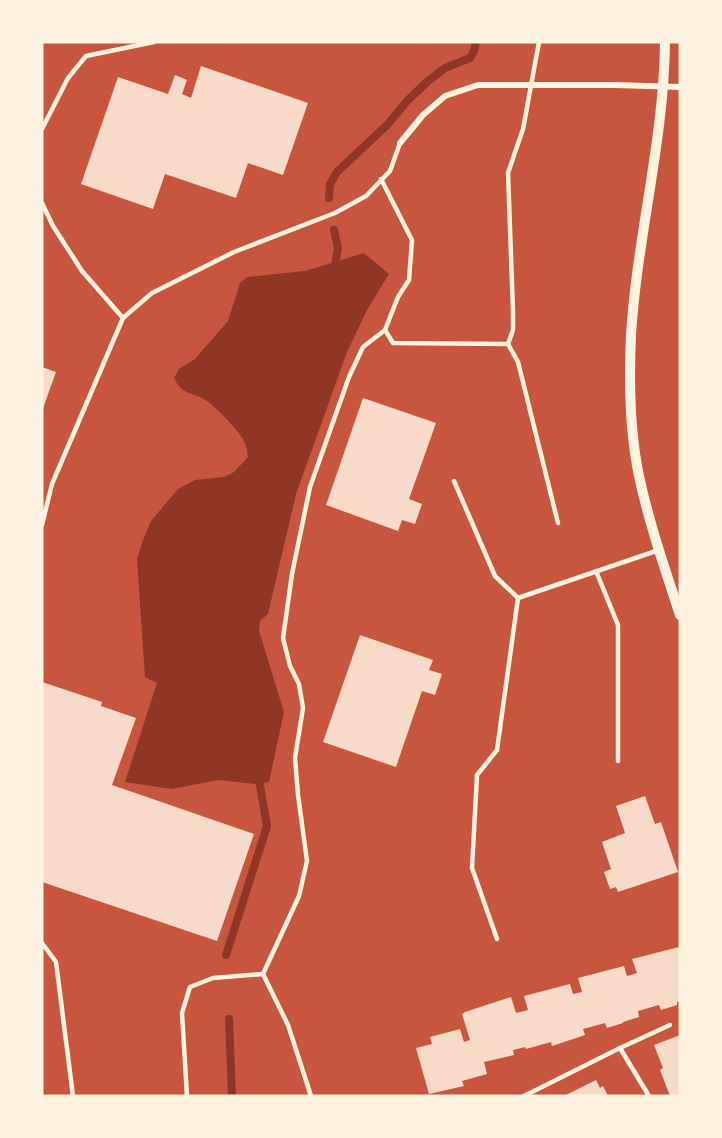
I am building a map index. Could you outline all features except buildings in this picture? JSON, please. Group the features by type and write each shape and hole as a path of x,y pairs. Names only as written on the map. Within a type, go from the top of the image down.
{"street":[{"path":"665,42 665,86 638,264 631,336 632,411 639,474 659,550 680,615"},
{"path":"400,143 423,115 445,96 478,85 680,87"}],"lane":[{"path":"42,129 68,78 86,56 154,42"},
{"path":"539,42 522,129 508,173 513,311 513,330 508,345 518,362 558,523"},
{"path":"42,525 52,484 123,318 152,292 234,252 335,213 366,196 390,171 400,143"},
{"path":"263,974 298,896 307,861 295,758 303,708 299,684 290,666 283,638 292,574 309,487 349,377 363,347 385,330 398,297 409,280 412,240 381,179"},
{"path":"42,203 53,226 82,271 123,318"},
{"path":"385,330 393,343 508,345"},
{"path":"453,481 495,576 518,598"},
{"path":"518,598 659,550"},
{"path":"596,571 618,626 618,761"},
{"path":"497,939 472,868 477,775 497,750 518,598"},
{"path":"42,943 56,962 73,1096"},
{"path":"187,1096 182,1013 190,987 213,978 263,974"},
{"path":"263,974 288,1025 311,1096"},
{"path":"524,1096 670,1025"},
{"path":"620,1048 649,1096"}],"shaded area":[{"path":"364,253 389,274 367,310 347,352 296,494 268,614 260,621 259,631 284,712 269,782 256,784 218,780 172,789 125,782 157,683 145,677 137,559 143,540 151,521 178,489 195,480 224,477 234,472 248,457 243,439 216,408 202,398 185,391 174,378 179,369 195,359 228,321 240,283 247,277 305,271"}],"waterway":[{"path":"329,198 330,184 337,172 387,125 428,81 445,68 470,58 476,42"},
{"path":"334,230 338,248 334,272"},
{"path":"226,955 267,826 258,774"},
{"path":"229,1019 232,1096"}]}
